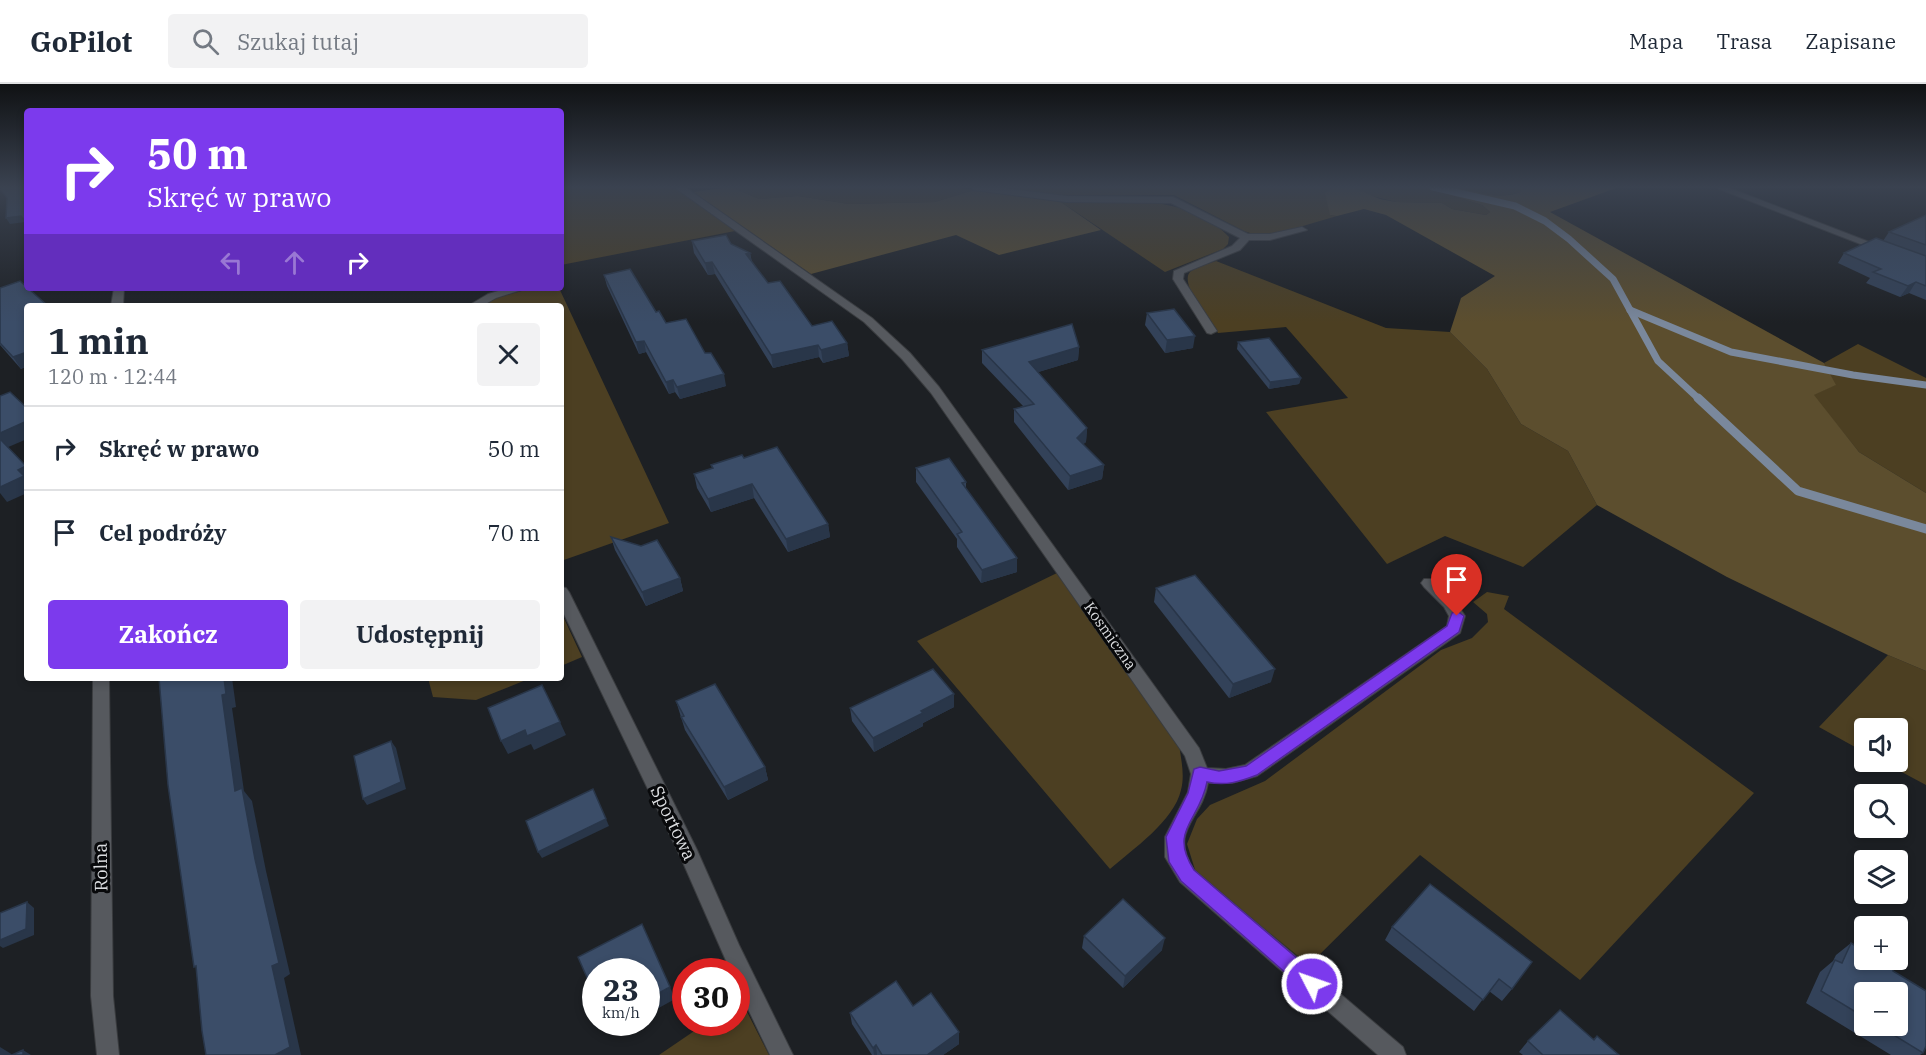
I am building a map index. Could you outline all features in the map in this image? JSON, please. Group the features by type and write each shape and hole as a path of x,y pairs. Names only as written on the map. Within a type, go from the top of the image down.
{"street":[{"name":"Kosmiczna","path":"745,232 868,320 906,356 935,390 1193,753 1200,774"},
{"path":"1237,232 1246,237 1270,237 1291,232"},
{"path":"1839,232 1894,253"},
{"path":"1211,331 1178,279 1179,271 1236,248 1246,237"},
{"path":"479,303 492,296 511,291"},
{"path":"1395,1055 1187,876 1175,856 1174,837 1197,793 1200,774 1219,778 1251,771 1454,629 1457,616 1449,603 1429,583"},
{"name":"Sportowa","path":"564,598 690,856 732,952 782,1055"},
{"name":"Rolna","path":"101,681 102,996 108,1055"}],"shaded area":[{"path":"564,232 728,232 564,264"},
{"path":"751,232 1092,232 999,255 956,235 811,274"},
{"path":"1106,232 1223,232 1229,237 1228,244 1223,249 1165,272"},
{"path":"1248,232 1281,232 1279,233"},
{"path":"1417,232 1587,232 1824,363 1836,385 1814,395 1859,452 1926,493 1926,671 1727,577 1597,505 1568,451 1521,424 1487,369 1450,332 1461,298 1495,276"},
{"path":"1216,261 1386,328 1450,332 1487,369 1521,424 1568,451 1597,505 1523,567 1445,536 1387,564 1266,412 1348,398 1286,327 1218,333 1192,294 1188,278 1193,270"},
{"path":"521,291 560,291 669,523 564,560 564,303 487,303"},
{"path":"1858,344 1926,378 1926,493 1859,452 1813,395 1835,385 1824,363"},
{"path":"1059,572 1179,744 1183,779 1177,801 1152,834 1110,869 917,641"},
{"path":"1487,592 1509,596 1504,609 1754,793 1580,980 1420,855 1309,965 1196,873 1187,844 1197,819 1210,805 1265,781 1441,650 1472,638 1488,622 1487,614 1473,602"},
{"path":"564,618 582,657 564,665"},
{"path":"1888,655 1926,671 1926,785 1902,772 1908,772 1908,718 1854,718 1854,746 1819,727"},
{"path":"429,681 524,681 476,700 433,697"},
{"path":"750,1018 769,1055 659,1055 687,1036 750,1036"}],"building":[{"path":"1890,232 1926,232 1926,245"},
{"path":"726,235 731,244 750,253 746,254 768,283 780,281 812,326 832,321 847,343 821,350 818,345 771,355 712,262 705,263 692,241"},
{"path":"1876,238 1926,256 1926,286 1916,282 1908,286 1873,272 1881,269 1844,253"},
{"path":"630,269 656,312 659,311 666,323 686,319 705,353 711,353 724,374 677,387 673,380 666,382 644,341 636,342 604,275"},
{"path":"20,281 24,285 24,291 31,291 45,303 24,303 24,353 13,357 0,343 0,288"},
{"path":"1174,309 1195,336 1167,340 1147,313"},
{"path":"1072,324 1079,347 1029,362 1087,428 1077,438 1104,465 1070,476 1014,409 1034,404 982,350"},
{"path":"1269,338 1301,378 1270,382 1238,342"},
{"path":"10,392 24,405 24,422 0,433 0,396"},
{"path":"0,439 24,464 24,467 18,470 24,476 0,487"},
{"path":"777,447 828,524 786,539 752,484 708,499 694,474 713,468 711,465 742,455 744,458"},
{"path":"949,458 966,482 962,483 1017,558 982,570 957,534 962,532 916,468"},
{"path":"611,537 641,546 657,540 680,578 642,592"},
{"path":"1195,575 1275,669 1233,684 1156,588"},
{"path":"933,669 954,694 921,711 923,713 873,738 850,708"},
{"path":"159,681 224,681 226,694 222,695 235,791 242,788 255,859 279,963 272,966 290,1047 275,1055 206,1055 196,966 194,967 168,785"},
{"path":"715,684 765,767 724,787 681,717 684,716 676,701"},
{"path":"542,685 560,722 527,736 525,730 501,741 488,708"},
{"path":"391,741 401,782 363,799 354,756"},
{"path":"593,789 606,819 538,852 526,821"},
{"path":"1430,884 1532,962 1512,989 1499,979 1483,1000 1392,927"},
{"path":"1123,899 1165,938 1125,976 1084,936"},
{"path":"27,902 26,929 0,940 0,913"},
{"path":"642,924 657,958 582,958 582,966 578,957"},
{"path":"1851,943 1854,945 1854,970 1893,970 1926,991 1926,1046 1923,1053 1895,1036 1908,1036 1908,982 1854,982 1854,1011 1821,991 1835,960 1842,963"},
{"path":"660,964 670,987 660,992"},
{"path":"896,981 913,1006 931,993 959,1032 927,1055 882,1055 876,1045 873,1048 850,1013"},
{"path":"1560,1010 1594,1040 1597,1036 1619,1055 1543,1055 1528,1041"},
{"path":"23,1050 23,1055 12,1055"}],"waterway":[{"path":"1560,232 1613,279 1630,310"},
{"path":"1630,310 1731,352 1853,375 1926,385"},
{"path":"1630,310 1658,361 1700,400"},
{"path":"1698,398 1798,491 1926,529"}],"route":[{"path":"1312,984 1187,876 1175,856 1174,837 1197,793 1200,774 1219,778 1251,771 1454,629 1457,616"}]}
